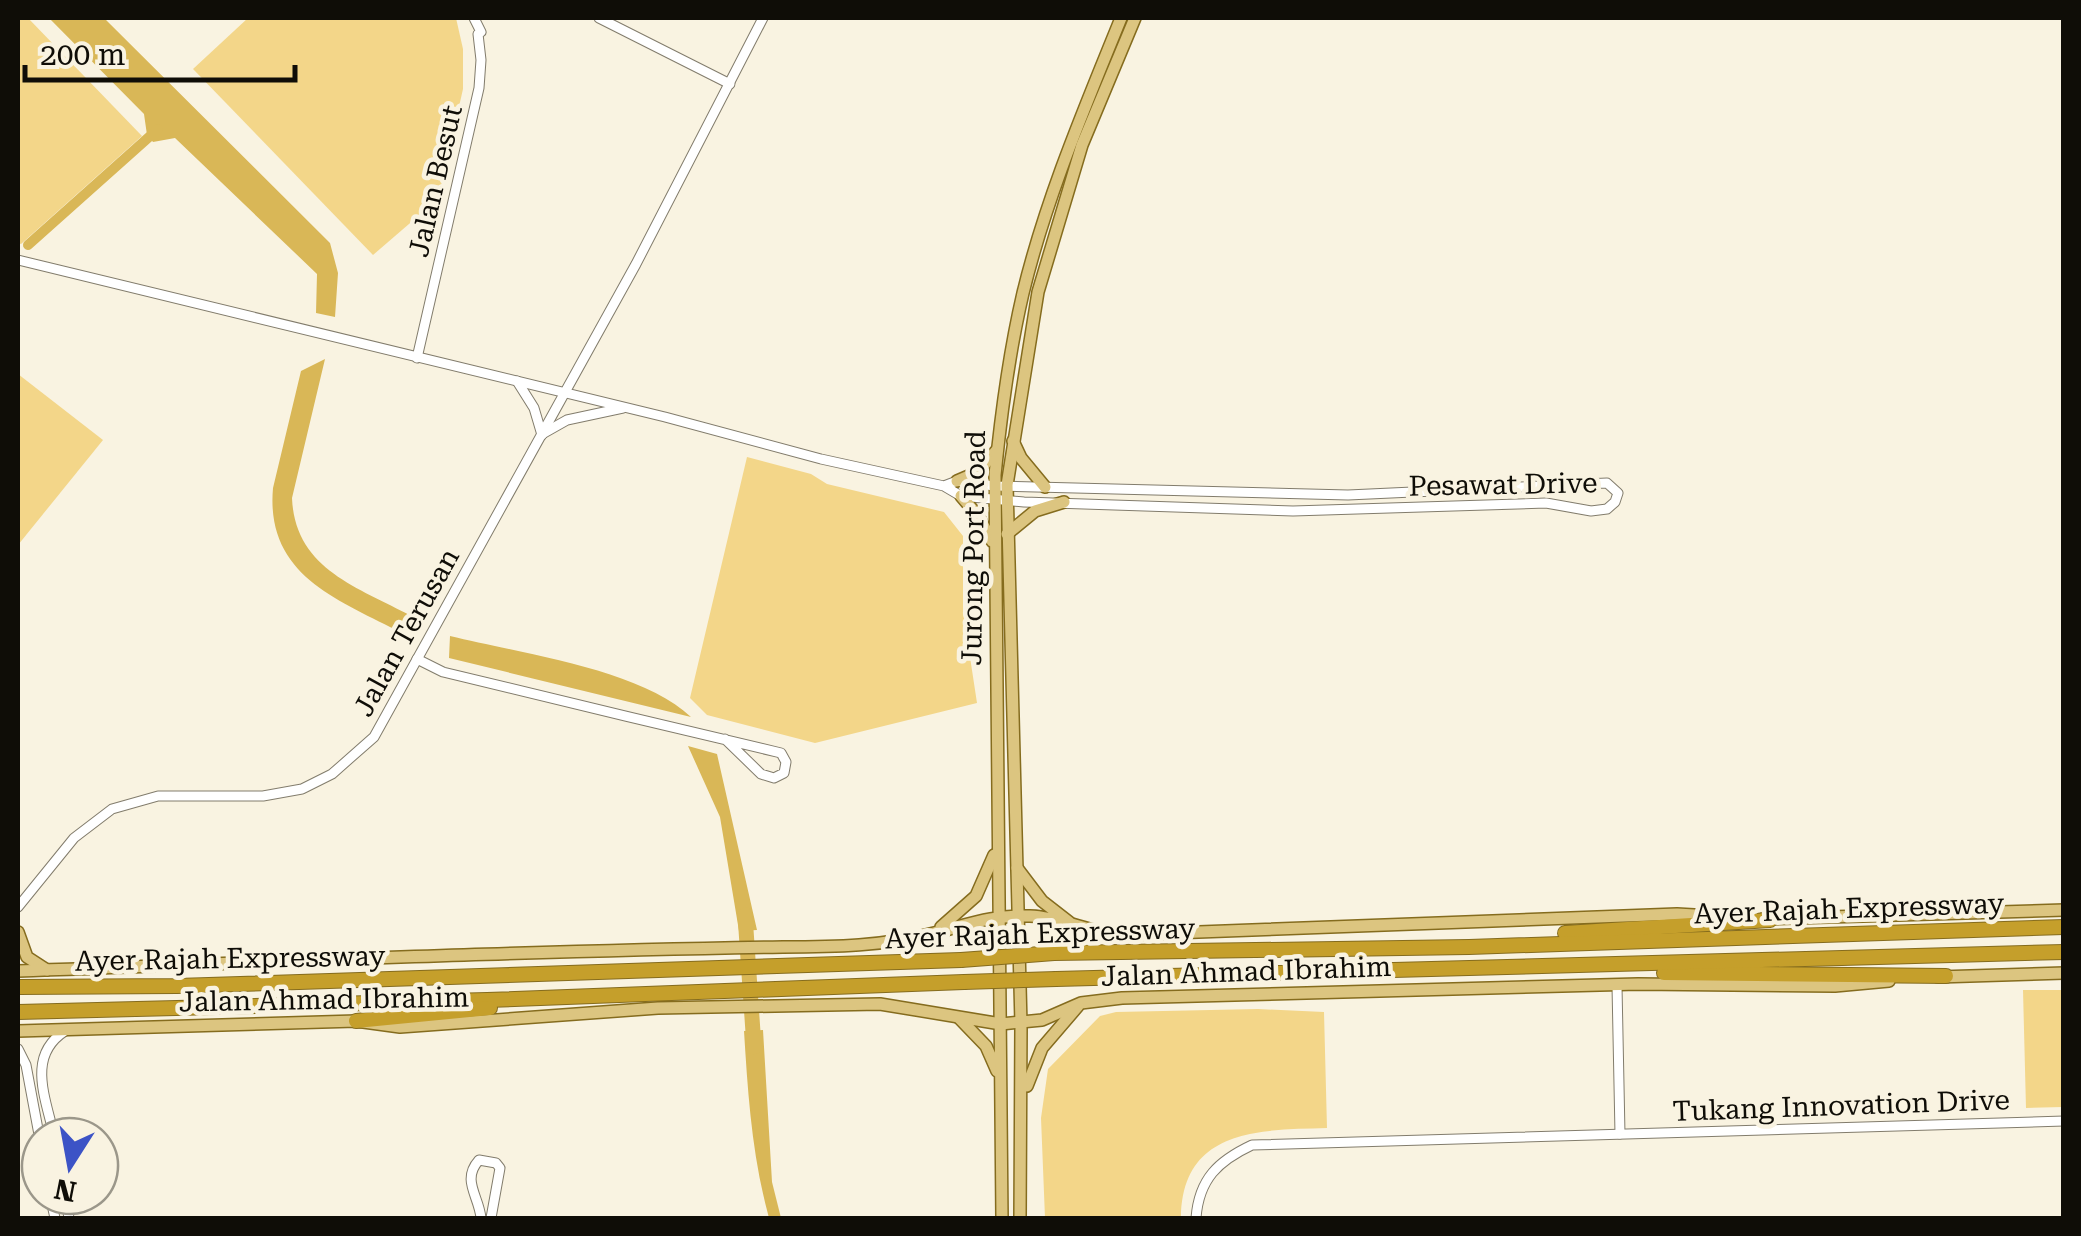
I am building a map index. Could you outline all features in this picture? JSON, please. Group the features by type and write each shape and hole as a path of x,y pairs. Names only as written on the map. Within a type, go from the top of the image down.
{"highway":[{"path":"1552,942 1564,934 1585,931 1770,920"},
{"name":"Ayer Rajah Expressway","path":"18,987 177,986 1054,954 1469,947 2064,927"},
{"name":"Ayer Rajah Expressway","path":"18,1012 2064,952"},
{"path":"1573,968 1685,974 1946,976"},
{"path":"356,1021 491,1008 503,1000"}],"main road":[{"name":"Jurong Port Road","path":"1002,1218 994,545 1001,486 997,450 1024,288 1071,140 1121,18"},
{"name":"Jurong Port Road","path":"1001,486 1013,441 1038,292 1082,145 1135,18"},
{"path":"1013,441 1021,458 1045,487"},
{"path":"957,481 978,472 997,450"},
{"path":"960,496 978,516 994,545"},
{"name":"Jurong Port Road","path":"1000,500 1007,534 1023,1109"},
{"path":"1007,534 1035,511 1064,502"},
{"path":"934,934 976,896 997,848"},
{"path":"1016,868 1046,904 1079,929"},
{"name":"Jalan Ahmad Ibrahim","path":"18,972 878,942 934,934 965,922 1017,916 1047,918 1079,929 1119,935 1677,914 1770,920 2064,910"},
{"path":"18,932 27,956 48,970"},
{"name":"Jalan Ahmad Ibrahim","path":"18,1031 356,1021 400,1028 658,1008 880,1004 1021,1024 1042,1020 1081,1003 1122,998 1618,986 1835,986 1946,976 2064,974"},
{"path":"1020,1218 1023,1109 1028,1077 1042,1048 1081,1003"},
{"path":"958,1018 986,1046 1000,1085"}],"street":[{"path":"599,18 730,84"},
{"name":"Jalan Terusan","path":"18,907 74,838 112,810 158,796 275,794 302,789 332,774 374,737 636,264 763,18"},
{"name":"Jalan Besut","path":"417,358 479,88 478,34 482,32 476,19"},
{"path":"18,263 48,267 564,392 822,459 944,486 960,496"},
{"path":"516,382 534,408 542,435 567,420 627,408"},
{"path":"944,486 957,481"},
{"name":"Pesawat Drive","path":"957,481 1001,486 1348,495 1606,483 1618,493 1607,509 1591,512 1546,503 1293,510 960,496"},
{"path":"417,659 443,672 781,753 786,762 784,772 774,778 762,774 725,740"},
{"path":"1618,986 1620,1134"},
{"path":"51,1116 41,1058 47,1046 67,1030"},
{"path":"18,1049 26,1065 36,1116"},
{"name":"Tukang Innovation Drive","path":"1196,1218 1199,1194 1207,1176 1225,1158 1252,1145 2064,1121"},
{"path":"481,1218 470,1184 473,1165 478,1160 500,1168 492,1218"}],"shaded area":[{"path":"18,18 28,18 142,136 21,244 18,243"},
{"path":"49,18 104,18 330,243 338,273 335,317 316,313 317,274 175,138 153,142 147,135 144,114"},
{"path":"248,18 456,18 463,49 463,89 438,199 373,255 193,69"},
{"path":"325,359 292,498 296,523 318,560 335,574 417,619 408,636 313,583 281,544 274,519 273,488 301,371"},
{"path":"18,374 103,440 18,545"},
{"path":"747,457 811,474 827,484 944,512 963,536 963,611 977,703 815,743 707,715 690,698"},
{"path":"450,636 611,675 669,700 691,717 449,658"},
{"path":"688,746 717,754 757,930 739,931 720,817"},
{"path":"2023,990 2063,990 2063,1107 2026,1108"},
{"path":"1116,1012 1324,1012 1327,1128 1252,1134 1210,1150 1195,1166 1185,1188 1181,1218 1045,1218 1041,1118 1048,1069 1100,1016"},
{"path":"763,1030 772,1182 781,1218 769,1218 758,1172 749,1102 744,1031"}],"waterway":[{"path":"28,245 158,129"},
{"path":"745,915 754,1047"}]}
